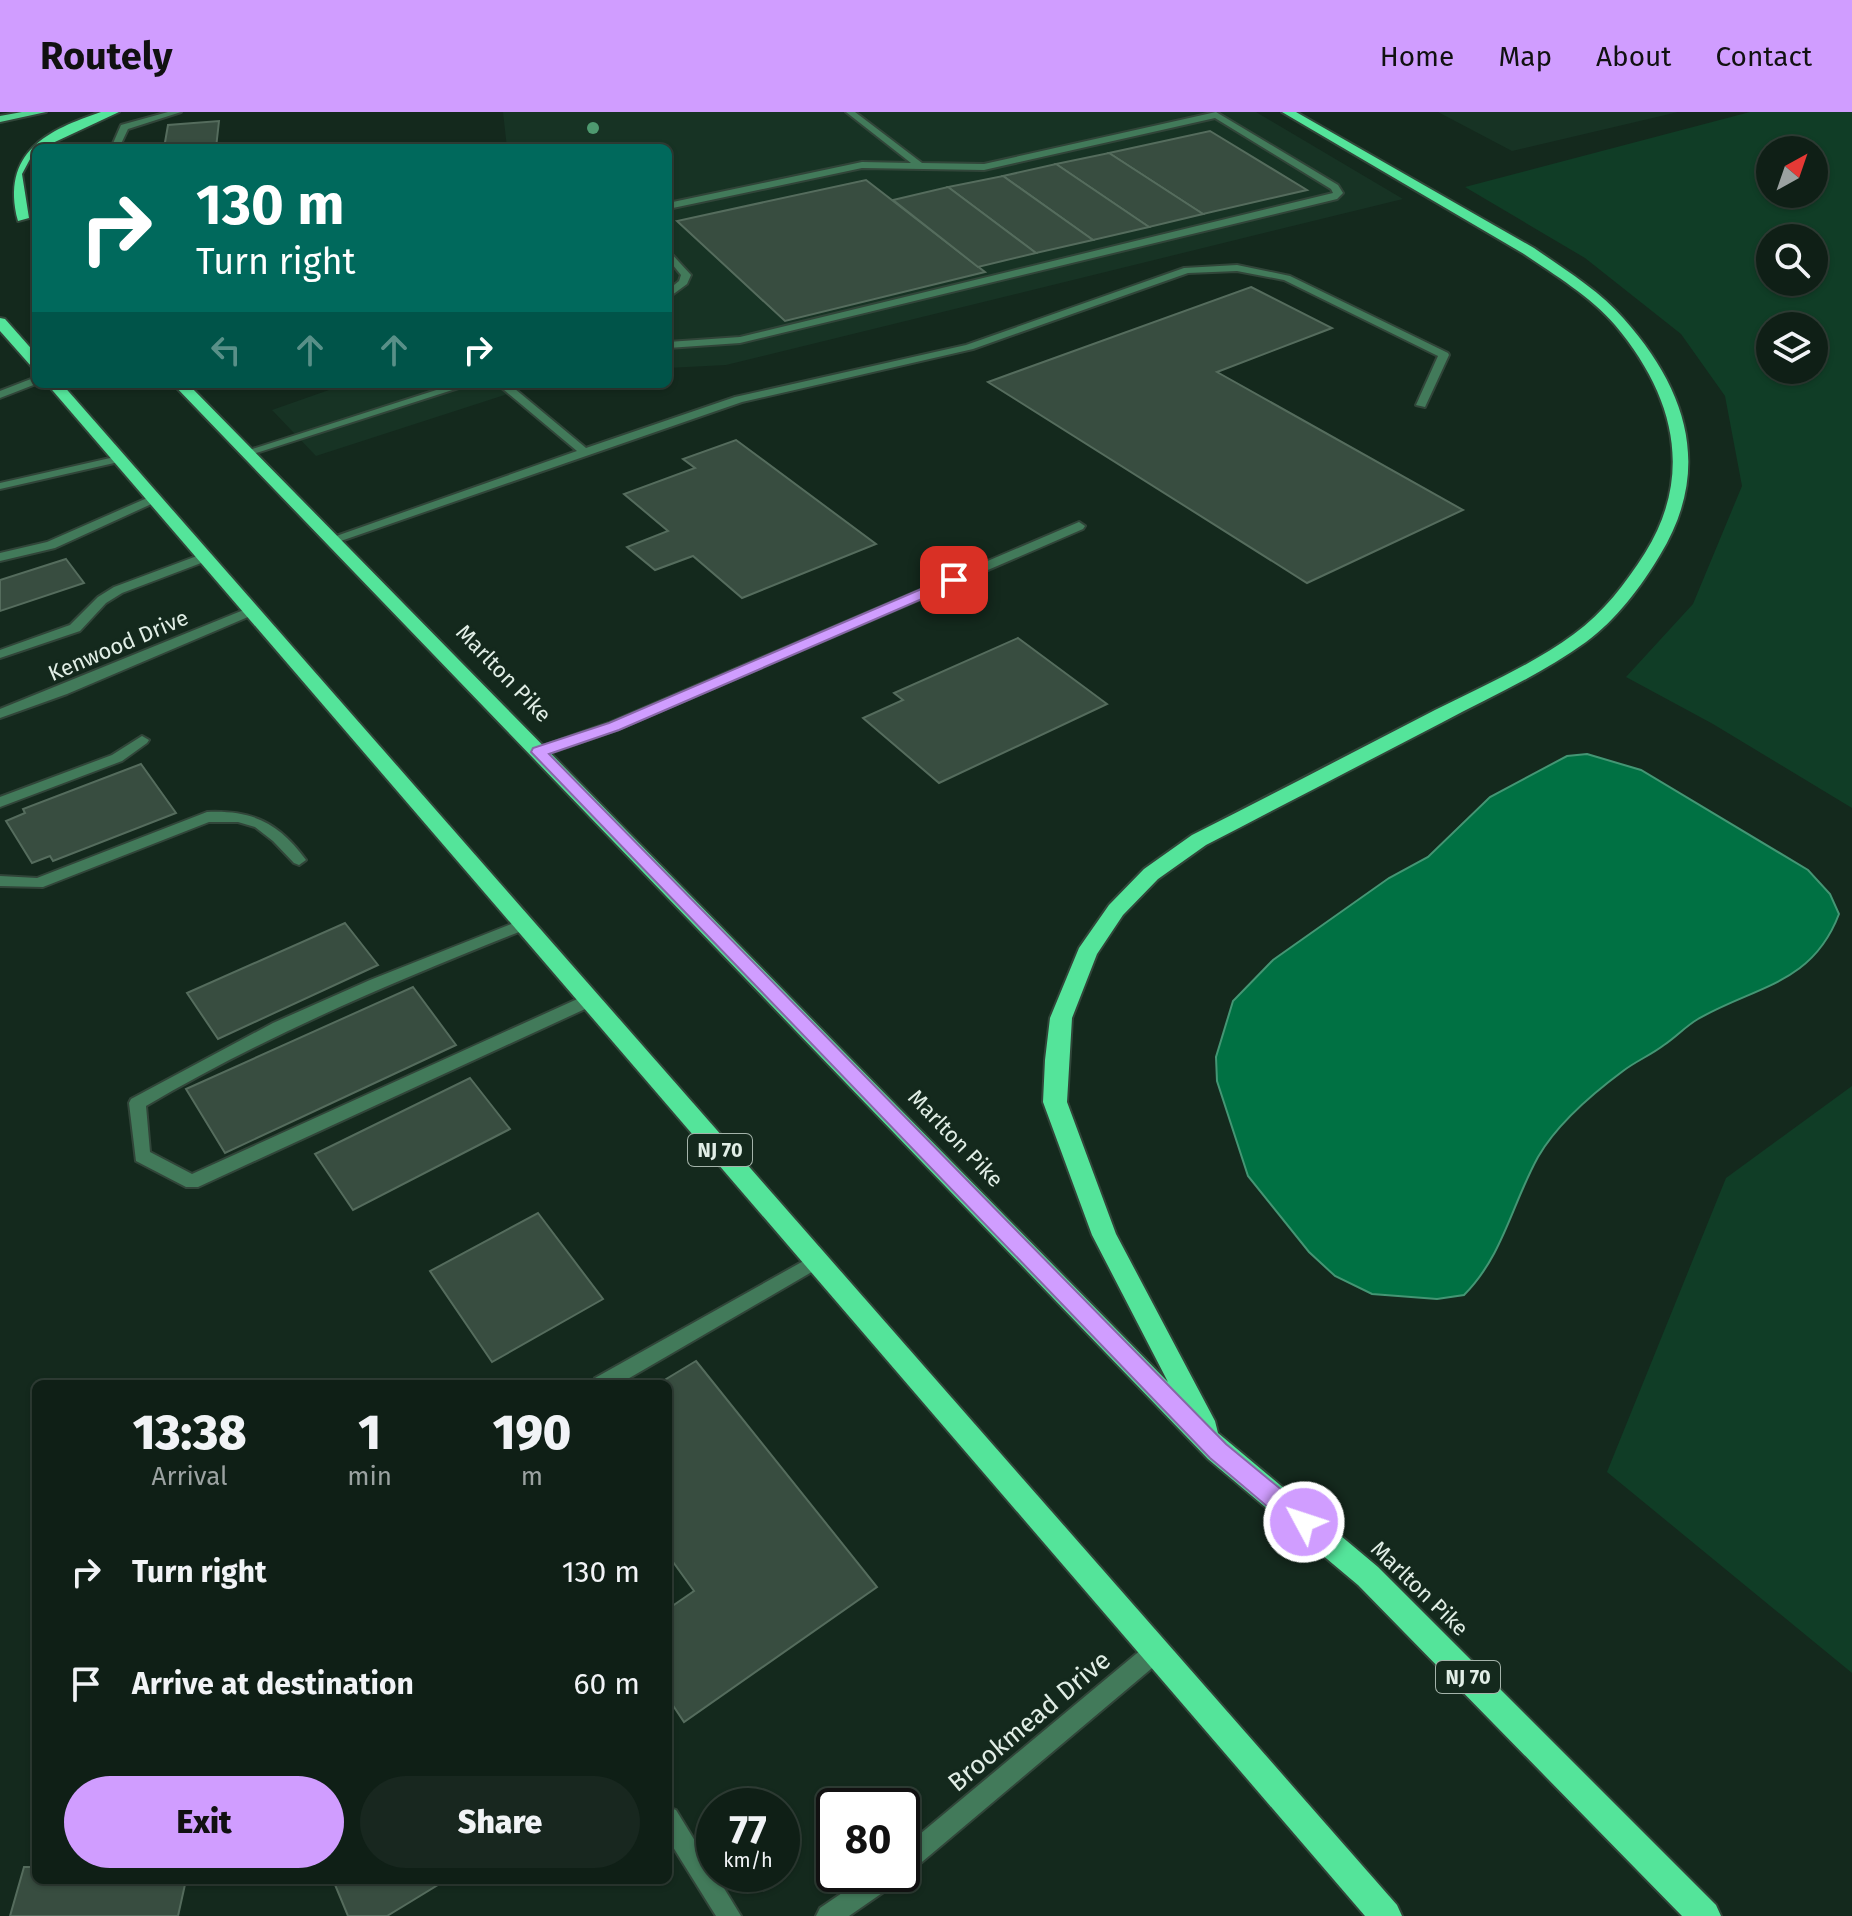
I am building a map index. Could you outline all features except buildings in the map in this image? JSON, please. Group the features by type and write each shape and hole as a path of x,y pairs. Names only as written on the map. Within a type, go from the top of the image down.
{"highway":[{"path":"42,144 49,138 113,112"},
{"path":"1218,1451 1104,1235 1055,1102 1061,1018 1087,953 1116,910 1133,892 1151,874 1199,840 1524,672 1580,638 1615,606 1668,529 1679,497 1682,460 1678,426 1654,367 1610,312 1529,251 1288,112"},
{"path":"30,216 15,186 17,167 32,152"},
{"path":"0,196 30,216"},
{"path":"0,322 32,358"},
{"name":"NJ 70","path":"57,388 1386,1916"},
{"name":"Marlton Pike","path":"184,388 1218,1451 1368,1576 1705,1916"}],"main road":[{"path":"0,119 41,112"}],"street":[{"path":"117,144 124,127 177,112"},
{"path":"850,112 920,166"},
{"path":"672,205 862,165 984,167 1216,115 1335,187 1338,193 1334,197 974,286 740,340 672,345"},
{"path":"672,258 686,275 684,282 672,292"},
{"path":"331,540 739,399 969,347 1165,276 1211,267 1237,268 1287,278 1444,355 1421,405"},
{"path":"0,395 32,382"},
{"path":"246,453 453,388"},
{"path":"507,388 583,451"},
{"path":"0,486 119,459"},
{"path":"0,557 51,545 154,499"},
{"path":"539,752 614,726 1079,526"},
{"path":"0,654 75,628 102,600 118,590 205,557"},
{"name":"Kenwood Drive","path":"0,714 251,611"},
{"path":"0,802 117,758 142,740"},
{"path":"0,881 38,883 207,817 233,815 255,819 269,827 299,860"},
{"path":"524,924 395,975 204,1063 137,1103 142,1156 192,1182 590,1000"},
{"path":"609,1380 816,1261"},
{"name":"Brookmead Drive","path":"920,1849 1156,1651"},
{"path":"672,1824 729,1916"},
{"path":"828,1916 863,1892"}],"shaded area":[{"path":"503,112 1256,112 1403,199 726,365 672,368 672,144 507,144"},
{"path":"1438,112 1678,112 1512,151"},
{"path":"1750,112 1852,112 1852,808 1713,724 1626,677 1693,604 1742,486 1725,396 1681,334 1585,258 1465,187"},
{"path":"335,388 527,388 316,456 272,410"},
{"path":"1587,754 1641,770 1808,870 1830,894 1839,914 1828,938 1798,970 1694,1022 1611,1080 1565,1121 1538,1157 1498,1247 1464,1295 1437,1299 1372,1294 1335,1276 1309,1252 1248,1176 1217,1081 1216,1057 1233,1001 1273,960 1389,878 1428,857 1490,797 1567,756"},
{"path":"1852,1086 1852,1673 1607,1472 1726,1178"}],"route":[{"path":"954,580 614,726 539,752 1218,1451 1304,1522"}]}
